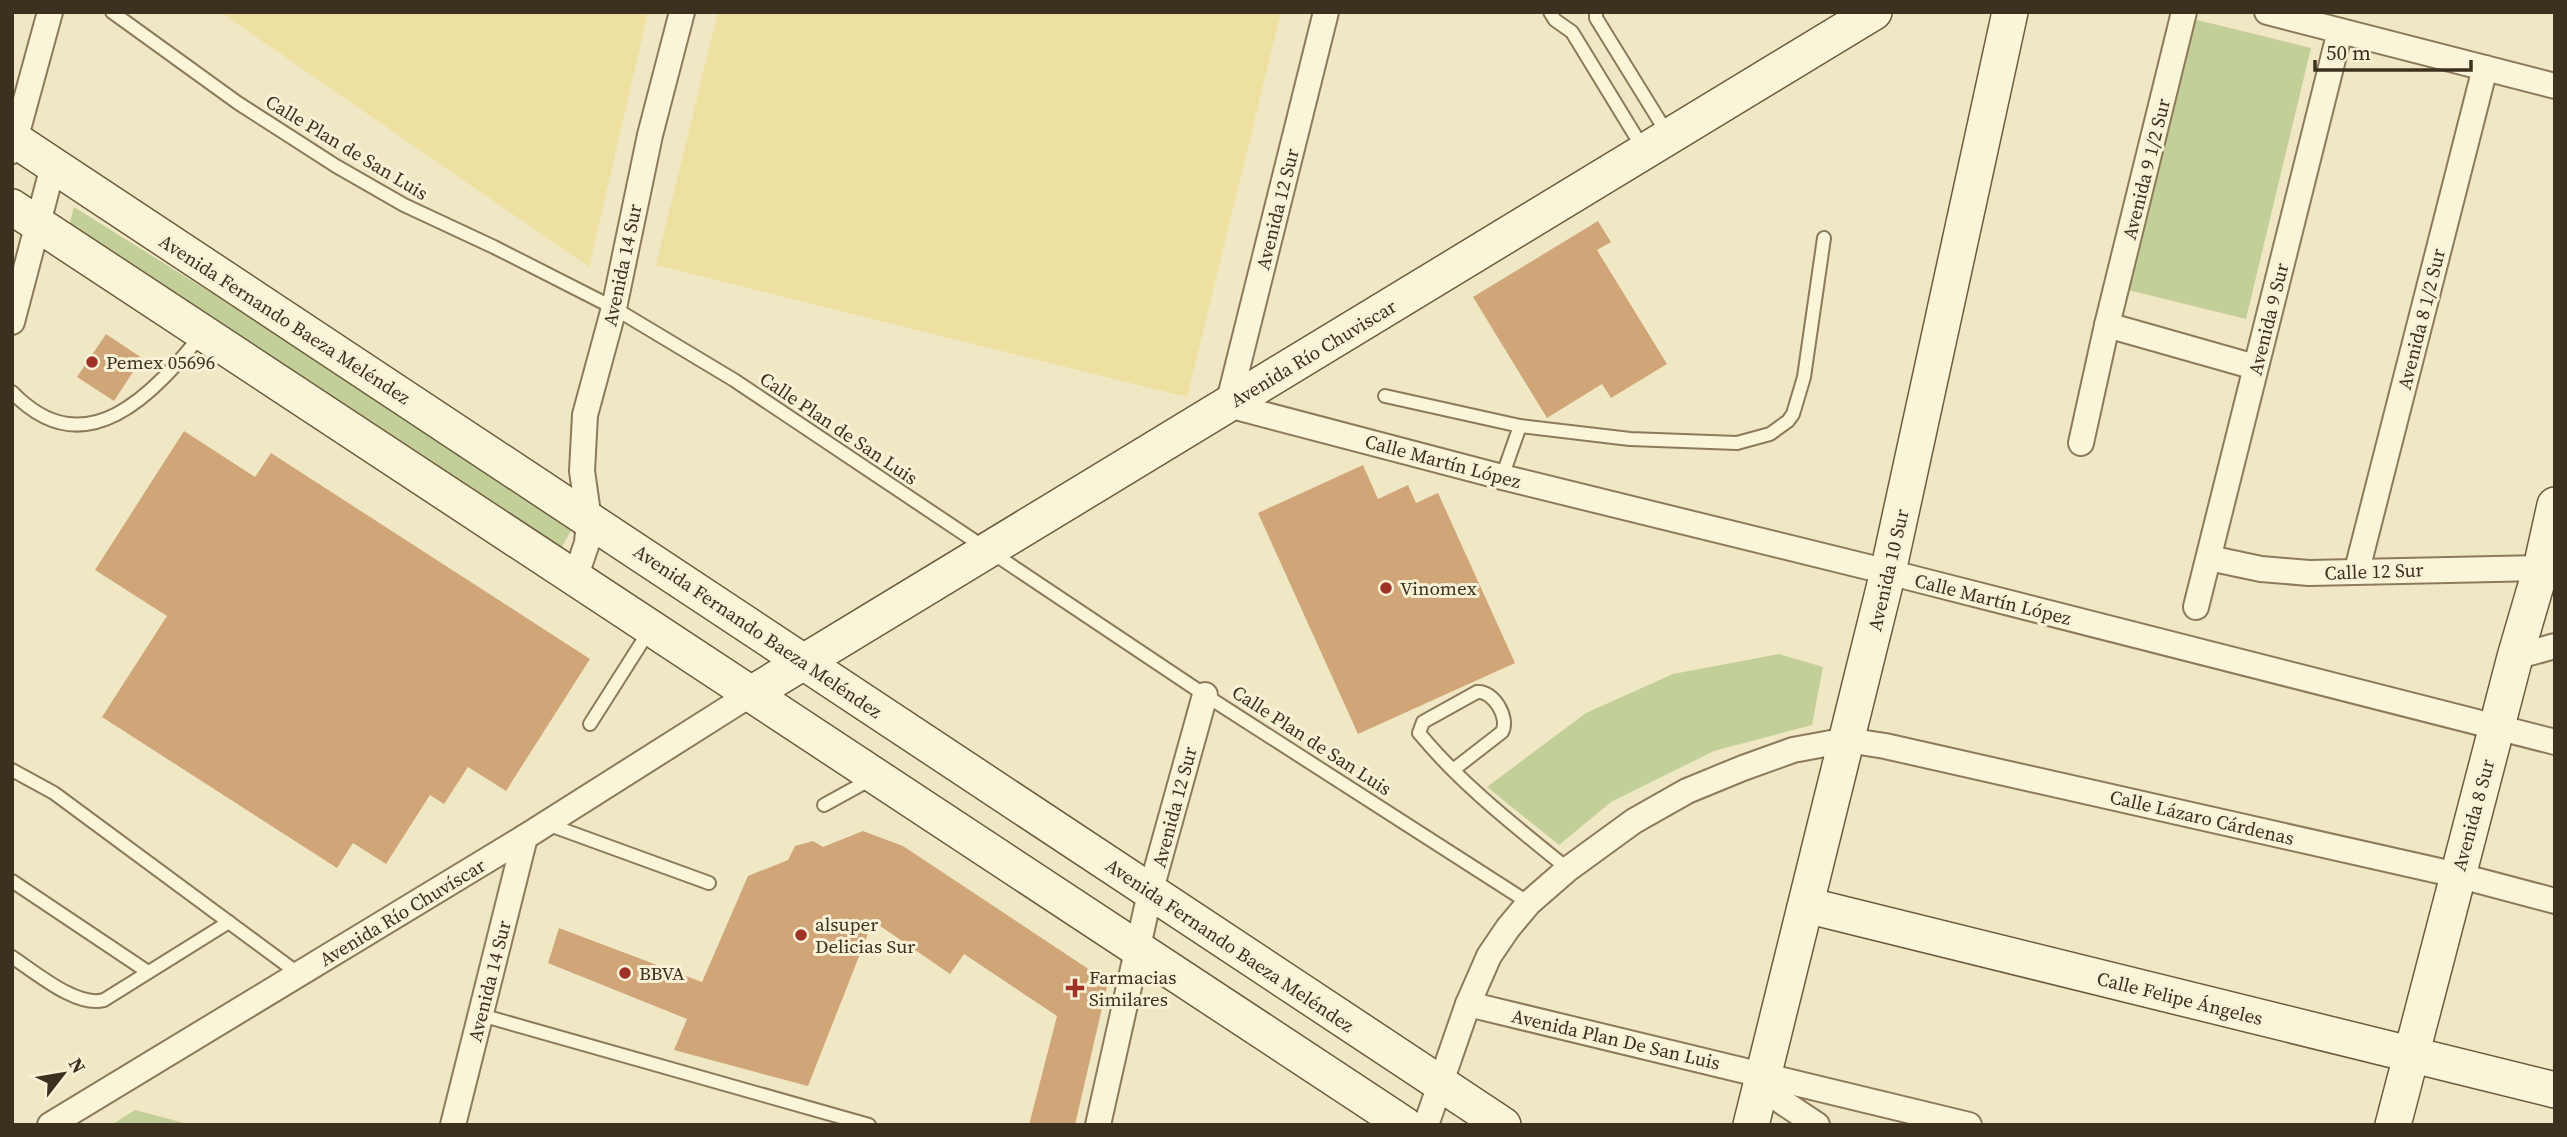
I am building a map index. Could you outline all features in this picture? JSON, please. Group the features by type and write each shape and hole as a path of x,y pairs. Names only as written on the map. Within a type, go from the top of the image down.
{"main road":[{"name":"Avenida Río Chuviscar","path":"751,694 1874,12"},
{"name":"Avenida 10 Sur","path":"1751,1125 1888,572 2010,12"},
{"name":"Avenida Fernando Baeza Meléndez","path":"14,143 1503,1125"},
{"path":"24,216 1405,1125"},
{"name":"Avenida 8 Sur","path":"2393,1125 2496,728 2541,568 2555,505"},
{"name":"Calle Felipe Ángeles","path":"1806,905 2555,1090"}],"street":[{"path":"14,143 50,12"},
{"name":"Avenida 14 Sur","path":"575,578 587,543 589,520 582,471 584,415 614,308 650,135 682,12"},
{"name":"Avenida 12 Sur","path":"1227,405 1326,12"},
{"name":"Avenida 9 1/2 Sur","path":"2081,443 2107,325 2184,12"},
{"path":"2267,12 2555,86"},
{"name":"Avenida 9 Sur","path":"2196,607 2340,31"},
{"name":"Avenida 8 1/2 Sur","path":"2357,570 2484,68"},
{"path":"12,322 24,216 52,166"},
{"path":"2107,325 2255,367"},
{"name":"Calle Martín López","path":"1227,405 1502,477 2555,742"},
{"name":"Calle 12 Sur","path":"2209,558 2287,572 2541,568"},
{"path":"2515,657 2555,646"},
{"name":"Avenida Río Chuvíscar","path":"50,1125 547,824 751,694"},
{"name":"Avenida 12 Sur","path":"1098,1125 1150,893 1205,695"},
{"path":"1426,1125 1468,1004 1489,956 1530,903 1568,869 1634,821 1686,791 1793,750 1847,740"},
{"name":"Calle Lázaro Cárdenas","path":"1847,740 2079,789 2457,875 2555,901"},
{"name":"Avenida 14 Sur","path":"453,1125 525,837"},
{"name":"Avenida Plan De San Luis","path":"1468,1004 1762,1080 1969,1125"},
{"path":"1762,1080 1817,1125"}],"lane":[{"name":"Calle Plan de San Luis","path":"112,12 238,103 336,166 404,205 614,308 734,380 1205,695 1530,903"},
{"path":"1550,12 1555,20 1572,32 1657,144"},
{"path":"1596,12 1596,18 1657,144"},
{"path":"1385,397 1520,426 1630,439 1737,443 1757,439 1781,427 1793,414 1804,377 1824,238"},
{"path":"12,392 37,412 57,422 83,425 105,419 132,407 152,391 203,333"},
{"path":"1502,477 1520,426"},
{"path":"590,724 651,628"},
{"path":"1453,771 1502,732 1506,725 1490,694 1484,691 1477,692 1420,725 1419,733 1453,771 1484,801 1568,869"},
{"path":"12,770 54,793 299,974"},
{"path":"824,805 876,776"},
{"path":"547,824 709,883"},
{"path":"12,881 148,972"},
{"path":"12,957 87,1002 104,1000 229,922"},
{"path":"481,1015 869,1125"}],"green space":[{"path":"2193,19 2311,48 2246,319 2128,290"},
{"path":"74,207 576,521 561,549 68,230"},
{"path":"1779,654 1823,667 1812,725 1714,751 1611,802 1559,845 1487,787 1586,713 1673,674"},
{"path":"135,1110 192,1125 111,1125"}],"sand":[{"path":"220,12 648,12 589,267"},
{"path":"718,12 1281,12 1187,397 656,265"}],"building":[{"path":"1598,221 1611,242 1597,250 1667,364 1611,398 1602,384 1547,418 1473,297"},
{"path":"106,334 142,358 114,401 77,377"},
{"path":"184,431 255,477 271,453 590,659 506,791 468,767 444,804 430,795 386,864 353,843 337,868 102,717 167,616 95,570"},
{"name":"Vinomex","path":"1363,465 1378,499 1408,485 1416,503 1438,493 1515,663 1358,734 1258,513"},
{"path":"863,831 903,846 1108,982 1075,1125 1029,1125 1057,1016 964,954 950,974 873,921 808,1086 674,1050 687,1019 548,963 559,928 702,982 748,876 788,860 795,846 813,841 823,847"}],"place":[{"name":"Pemex 05696","path":"92,362"},
{"name":"Vinomex","path":"1386,588"},
{"name":"alsuper Delicias Sur","path":"801,935"},
{"name":"BBVA","path":"625,973"},
{"name":"Farmacias Similares","path":"1075,988"}]}
